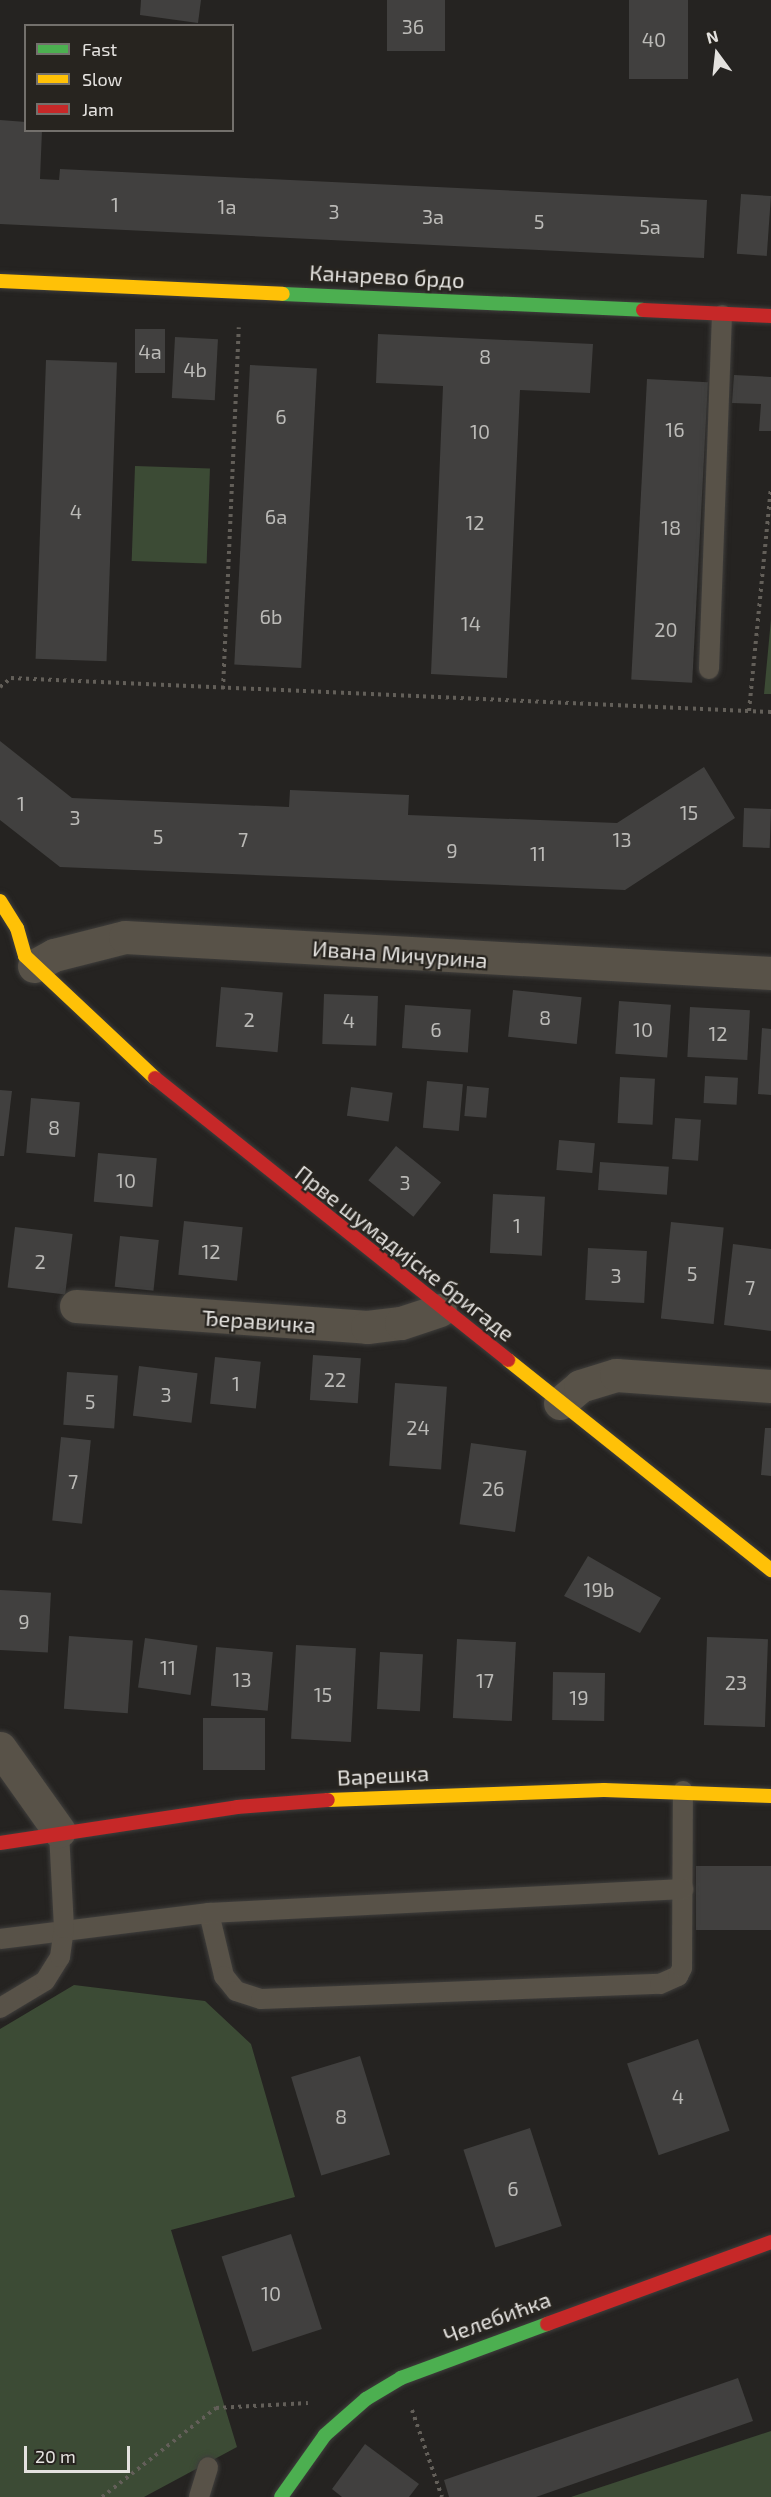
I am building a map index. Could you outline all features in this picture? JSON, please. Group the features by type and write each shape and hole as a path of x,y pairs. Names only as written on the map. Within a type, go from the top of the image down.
{"street":[{"name":"Канарево брдо","path":"0,281 240,290 771,316"},
{"name":"Прве шумадијске бригаде","path":"0,901 17,928 22,957 116,1047 440,1310 771,1570"},
{"name":"Ивана Мичурина","path":"22,957 54,955 125,937 771,973"},
{"name":"Ђеравичка","path":"76,1306 367,1327 401,1323 440,1310"},
{"path":"560,1403 580,1386 616,1375 771,1386"},
{"path":"0,1748 59,1831"},
{"name":"Варешка","path":"0,1843 59,1831 335,1798 509,1790 683,1791 771,1796"},
{"name":"Челебићка","path":"281,2497 325,2435 366,2399 401,2378 771,2242"}],"lane":[{"path":"709,669 722,315"},
{"path":"209,1913 224,1976 236,1991 261,1999 660,1984 678,1976 682,1968 683,1791"},
{"path":"0,2008 45,1981 60,1957 64,1928 59,1831"},
{"path":"0,1939 64,1928 209,1913 683,1888"},
{"path":"199,2497 208,2467"}],"path":[{"path":"222,689 240,290"},
{"path":"749,711 771,487"},
{"path":"0,687 11,678 771,712"},
{"path":"401,2378 442,2497"},
{"path":"102,2497 216,2408 366,2399"}],"green space":[{"path":"135,466 210,469 207,564 132,561"},
{"path":"771,619 771,694 764,694"},
{"path":"74,1985 205,2001 251,2044 295,2197 171,2230 237,2447 144,2497 0,2497 0,2029"},
{"path":"771,2431 771,2497 571,2497"}],"building":[{"path":"141,0 201,0 198,23 140,15"},
{"path":"387,0 445,0 445,51 387,51"},
{"path":"629,0 688,0 688,79 629,79"},
{"path":"0,120 24,122 24,132 42,132 40,179 59,180 60,169 707,200 704,258 0,224"},
{"path":"741,194 771,196 767,256 737,254"},
{"path":"135,329 165,329 165,373 135,373"},
{"path":"378,334 593,344 590,393 520,390 507,678 431,674 443,386 376,383"},
{"path":"175,337 218,339 215,400 172,398"},
{"path":"46,360 117,362 107,661 36,659"},
{"path":"250,365 317,369 301,668 234,665"},
{"path":"734,375 771,377 771,431 759,431 761,404 732,403"},
{"path":"647,379 708,382 692,683 631,680"},
{"path":"0,741 72,798 289,807 290,790 409,795 408,815 617,823 704,767 735,818 625,890 60,867 0,820"},
{"path":"744,808 771,809 770,848 743,847"},
{"path":"221,987 283,992 278,1052 216,1047"},
{"path":"513,990 582,997 577,1044 508,1037"},
{"path":"324,994 378,996 376,1046 322,1044"},
{"path":"619,1001 671,1005 667,1057 615,1054"},
{"path":"405,1005 471,1010 468,1052 402,1048"},
{"path":"690,1007 750,1010 747,1060 687,1057"},
{"path":"762,1028 771,1029 771,1095 758,1094"},
{"path":"705,1076 738,1078 737,1105 704,1103"},
{"path":"620,1077 655,1079 653,1125 618,1123"},
{"path":"427,1081 463,1084 459,1131 423,1128"},
{"path":"467,1086 489,1088 486,1118 464,1116"},
{"path":"351,1087 393,1093 389,1122 347,1116"},
{"path":"0,1090 12,1091 4,1156 0,1156"},
{"path":"31,1098 80,1102 75,1157 26,1153"},
{"path":"675,1118 701,1120 698,1161 672,1159"},
{"path":"559,1140 595,1143 592,1173 556,1170"},
{"path":"396,1146 441,1183 413,1217 368,1180"},
{"path":"98,1153 157,1158 153,1207 94,1202"},
{"path":"600,1162 669,1167 667,1195 598,1190"},
{"path":"493,1194 545,1197 542,1256 490,1253"},
{"path":"184,1221 243,1227 237,1281 178,1275"},
{"path":"671,1222 724,1228 714,1324 661,1318"},
{"path":"15,1227 73,1234 65,1295 8,1288"},
{"path":"120,1236 159,1240 153,1291 115,1287"},
{"path":"733,1244 771,1249 771,1331 724,1325"},
{"path":"588,1248 647,1251 644,1303 585,1300"},
{"path":"313,1355 361,1358 358,1403 310,1400"},
{"path":"215,1357 261,1362 256,1409 210,1404"},
{"path":"139,1366 198,1373 191,1423 133,1416"},
{"path":"67,1372 118,1376 114,1428 63,1425"},
{"path":"395,1383 447,1387 441,1469 389,1466"},
{"path":"765,1428 771,1428 771,1476 761,1475"},
{"path":"61,1437 91,1440 82,1524 52,1521"},
{"path":"471,1443 526,1451 515,1532 460,1524"},
{"path":"588,1556 661,1598 640,1633 564,1596"},
{"path":"0,1590 51,1593 48,1653 0,1650"},
{"path":"69,1636 133,1640 128,1713 64,1709"},
{"path":"707,1637 768,1639 765,1727 704,1725"},
{"path":"145,1638 197,1645 191,1695 138,1688"},
{"path":"457,1639 516,1642 512,1721 453,1718"},
{"path":"296,1645 356,1648 351,1742 291,1739"},
{"path":"216,1647 273,1652 268,1711 211,1706"},
{"path":"380,1652 423,1654 420,1711 377,1709"},
{"path":"553,1672 605,1673 604,1721 552,1720"},
{"path":"203,1718 265,1718 265,1770 203,1770"},
{"path":"696,1866 771,1866 771,1930 696,1930"},
{"path":"698,2039 730,2131 659,2155 627,2063"},
{"path":"360,2056 390,2154 321,2176 291,2077"},
{"path":"530,2128 562,2226 495,2248 463,2150"},
{"path":"291,2234 322,2329 252,2352 222,2257"},
{"path":"738,2378 753,2421 536,2497 449,2497 444,2480"},
{"path":"365,2444 419,2484 409,2497 342,2497 332,2489"}],"traffic: fast":[{"path":"283,294 643,310"},
{"path":"281,2497 325,2435 366,2399 401,2378 547,2324"}],"traffic: slow":[{"path":"0,281 283,294"},
{"path":"0,901 17,928 25,956 155,1078"},
{"path":"508,1360 771,1570"},
{"path":"328,1800 604,1790 771,1796"}],"traffic: jam":[{"path":"643,310 771,316"},
{"path":"155,1078 508,1360"},
{"path":"0,1843 237,1807 328,1800"},
{"path":"547,2324 771,2242"}]}
